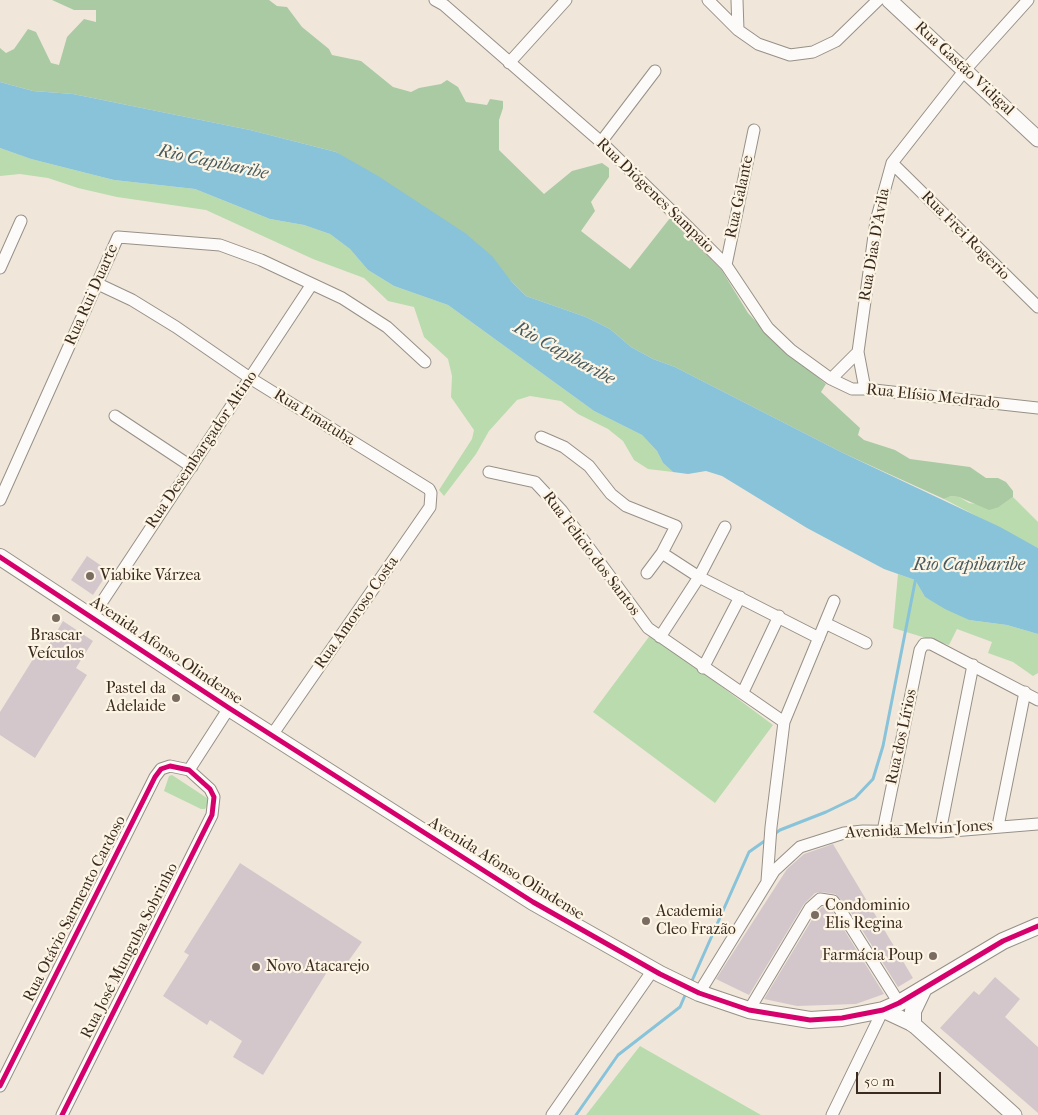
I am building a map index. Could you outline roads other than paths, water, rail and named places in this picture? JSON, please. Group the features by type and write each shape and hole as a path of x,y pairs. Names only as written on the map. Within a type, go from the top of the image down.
{"main road":[{"name":"Avenida Afonso Olindense","path":"0,557 229,708 534,902 653,970 692,989 749,1010 810,1020 842,1018 883,1010 899,1003 1002,941 1038,926"},
{"path":"913,1024 914,1011 924,988"}],"street":[{"name":"Rua Diógenes Sampaio","path":"435,0 444,5 601,142 726,265 768,328 791,350 831,379"},
{"path":"510,63 566,0"},
{"path":"708,0 738,30 758,44 790,55 814,52 836,40 878,0"},
{"path":"737,0 738,30"},
{"name":"Rua Gastão Vidigal","path":"889,0 1038,139"},
{"name":"Rua Dias D'Avila","path":"865,389 858,352 876,221 892,163 965,70 1023,2"},
{"path":"601,142 655,71"},
{"name":"Rua Galante","path":"726,265 754,130"},
{"name":"Rua Frei Rogerio","path":"892,163 1038,307"},
{"path":"0,268 21,220"},
{"name":"Rua Rui Duarte","path":"0,500 118,237 220,245 261,260 342,298 387,327 425,362"},
{"name":"Rua Ematuba","path":"98,284 132,300 176,327 250,378 429,489"},
{"name":"Rua Desembargador Altino","path":"92,617 312,284"},
{"path":"831,379 858,352"},
{"name":"Rua Elísio Medrado","path":"831,379 852,389 1038,408"},
{"path":"115,416 192,467"},
{"name":"Rua Felicio dos Santos","path":"540,438 564,447 588,466 611,494 626,506 676,526 662,553 647,573"},
{"name":"Rua Felicio dos Santos","path":"489,472 535,482 562,511 648,628 784,722"},
{"name":"Rua Amoroso Costa","path":"272,735 430,507 432,497 429,489"},
{"path":"660,637 700,577 725,527"},
{"path":"662,553 700,577 820,638"},
{"path":"704,668 740,597"},
{"path":"767,881 771,827 784,722 834,601"},
{"path":"743,692 779,616"},
{"path":"825,623 866,643"},
{"name":"Rua dos Lírios","path":"883,831 920,650 924,644 931,644 973,666"},
{"path":"940,832 973,666 1038,700"},
{"path":"998,826 1025,692"},
{"path":"189,770 229,708"},
{"name":"Rua Otávio Sarmento Cardoso","path":"0,1086 155,777 161,770 170,766 189,770"},
{"name":"Rua José Munguba Sobrinho","path":"62,1115 212,815 214,797 210,789 189,770"},
{"name":"Avenida Melvin Jones","path":"692,989 783,860 800,848 844,833 883,831 940,832 1038,824"},
{"path":"749,1010 810,908 820,899 833,901 839,908 899,1003"},
{"path":"552,1115 653,970"},
{"path":"832,1115 883,1010 913,1024 1014,1115"}],"water":[{"name":"Rio Capibaribe","path":"0,82 33,91 73,94 250,130 336,152 378,176 465,233 492,256 511,281 526,296 586,317 610,329 631,347 653,359 675,367 843,453 1000,527 1038,548 1038,634 1007,625 969,620 945,609 925,597 915,580 884,569 807,528 722,476 706,471 688,474 673,472 663,463 657,451 642,435 594,411 448,305 394,286 368,270 350,249 330,234 304,225 270,219 195,189 114,180 31,159 0,148"}],"waterway":[{"path":"773,835 780,830 855,798 873,779 883,746 916,577"},
{"path":"691,983 749,852 766,840"},
{"path":"576,1115 618,1055 680,1007 686,993"}],"place":[{"name":"Viabike Várzea","path":"90,576"},
{"name":"Brascar Veículos","path":"56,618"},
{"name":"Pastel da Adelaide","path":"176,698"},
{"name":"Condominio Elis Regina","path":"815,915"},
{"name":"Academia Cleo Frazão","path":"646,921"},
{"name":"Farmácia Poup","path":"933,956"},
{"name":"Novo Atacarejo","path":"256,967"}]}
